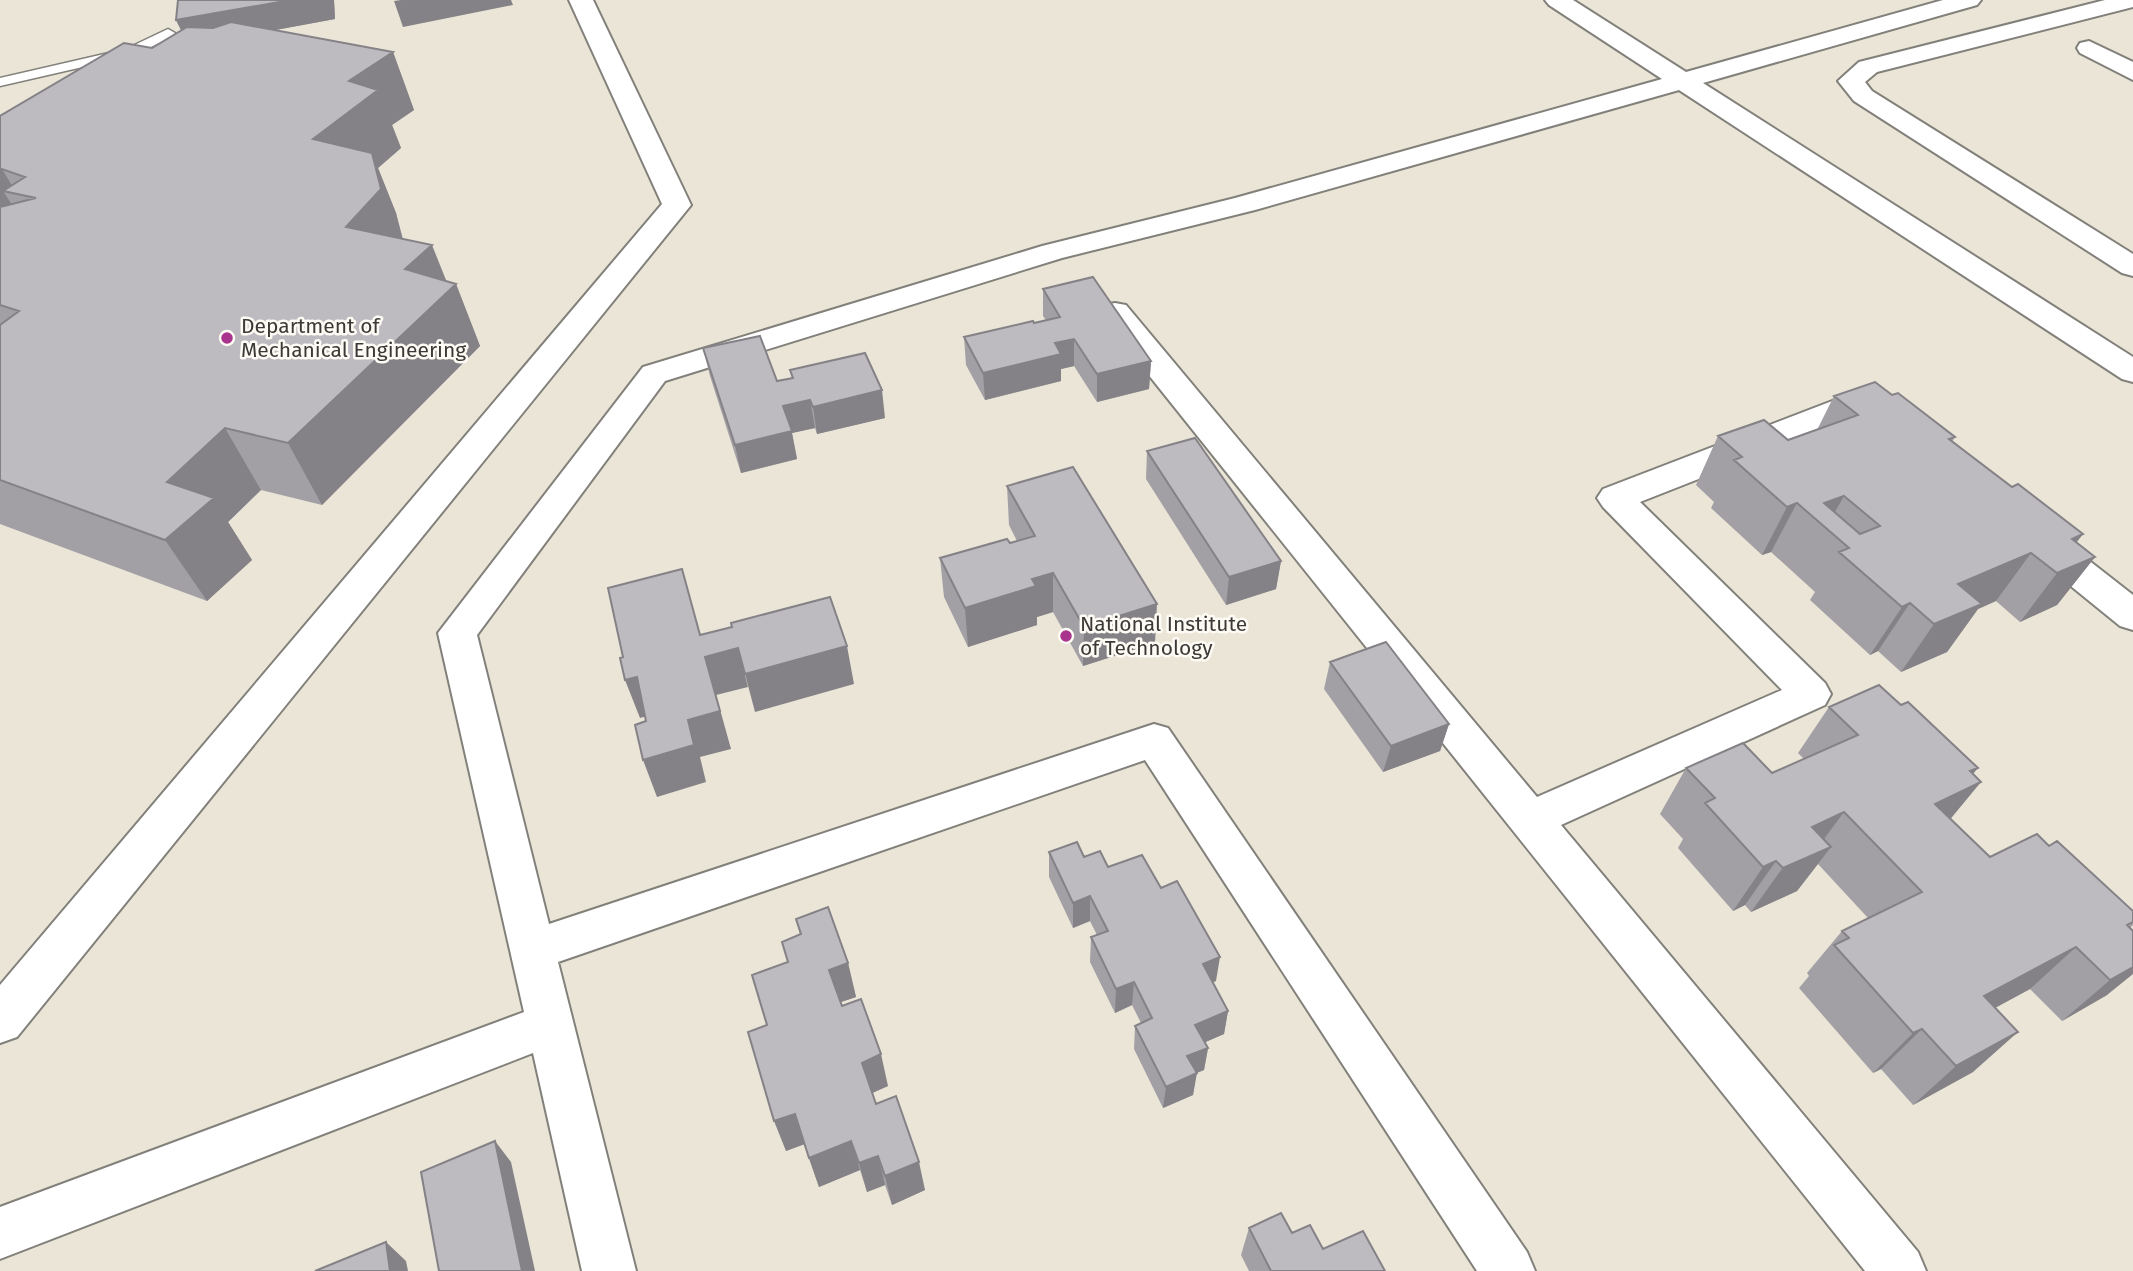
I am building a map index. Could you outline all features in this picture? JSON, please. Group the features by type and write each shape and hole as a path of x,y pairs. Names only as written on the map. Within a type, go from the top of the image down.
{"street":[{"path":"0,1021 677,205 581,0"},
{"path":"1557,0 2133,372"},
{"path":"609,1271 457,633 654,373 1052,252 1245,204 1969,0"},
{"path":"2133,0 1868,66 1851,81 1863,96 2133,267"},
{"path":"2089,48 2133,72"},
{"path":"1115,312 1899,1271"},
{"path":"1529,820 1811,694 1615,498 1865,401 1898,427"},
{"path":"2015,522 2133,616"},
{"path":"533,950 1154,740 1508,1271"},
{"path":"0,1233 550,1024"}],"lane":[{"path":"0,82 130,52 168,33"}],"shaded area":[{"name":"National Institute of Technology","path":"0,0 2133,0 2133,1271 0,1271"}],"building":[{"path":"178,0 291,0 176,20"},
{"name":"Department of Mechanical Engineering","path":"231,22 393,52 349,81 378,90 313,139 372,153 381,189 346,227 432,245 405,269 456,284 288,443 225,428 167,482 214,498 165,540 0,480 0,325 19,311 0,305 0,207 36,198 3,191 25,177 0,170 0,116 124,43 152,48 187,27 213,28"},
{"path":"1093,277 1151,361 1097,374 1074,339 1055,343 1061,354 983,373 964,337 1060,317 1043,289"},
{"path":"760,336 777,381 793,378 790,370 865,353 882,390 813,407 810,400 783,406 792,431 735,445 703,348"},
{"path":"1875,382 1892,395 1898,393 1955,437 1949,439 2012,487 2018,484 2083,534 2072,539 2095,557 2057,573 2031,553 1958,584 1982,604 1934,624 1910,603 1902,607 1839,552 1849,548 1797,503 1787,507 1734,460 1742,457 1718,436 1764,420 1788,440 1858,415 1834,396","holes":["1844,496 1880,526 1860,534 1824,503"]},
{"path":"1195,438 1281,561 1229,577 1147,451"},
{"path":"1073,467 1157,604 1084,627 1053,573 1032,579 1036,586 965,608 940,558 1007,539 1010,543 1035,536 1007,486"},
{"path":"682,569 700,635 732,627 731,623 830,597 847,646 745,674 738,648 705,657 720,711 688,720 694,745 643,760 635,725 646,721 637,677 625,680 620,658 623,657 608,588"},
{"path":"1386,642 1449,724 1391,746 1330,662"},
{"path":"1879,685 1901,705 1908,702 1978,768 1970,771 1981,782 1935,804 1990,857 2037,834 2049,846 2057,841 2133,911 2133,922 2127,925 2133,931 2133,967 2110,980 2076,947 1984,996 2018,1032 1956,1066 1922,1029 1913,1033 1834,945 1849,938 1842,931 1922,892 1844,812 1812,827 1831,847 1783,868 1776,861 1763,867 1705,803 1715,798 1686,768 1743,743 1772,773 1858,735 1829,707"},
{"path":"1077,842 1084,857 1100,851 1108,867 1142,855 1161,888 1177,881 1220,957 1203,964 1228,1011 1195,1025 1208,1048 1187,1056 1197,1073 1166,1087 1135,1026 1152,1018 1134,982 1116,989 1091,937 1108,931 1090,896 1073,903 1049,852"},
{"path":"828,907 848,963 829,970 842,1006 861,999 881,1054 862,1063 876,1104 896,1096 919,1162 885,1176 878,1156 859,1163 851,1141 809,1158 795,1114 774,1121 748,1032 767,1025 752,975 788,962 782,942 801,934 796,919"},
{"path":"495,1141 522,1271 439,1271 421,1172"},
{"path":"1281,1213 1292,1233 1310,1225 1323,1249 1363,1231 1385,1271 1271,1271 1249,1228"},
{"path":"386,1242 390,1271 315,1271"}],"place":[{"name":"Department of Mechanical Engineering","path":"227,338"},
{"name":"National Institute of Technology","path":"1066,636"}]}
